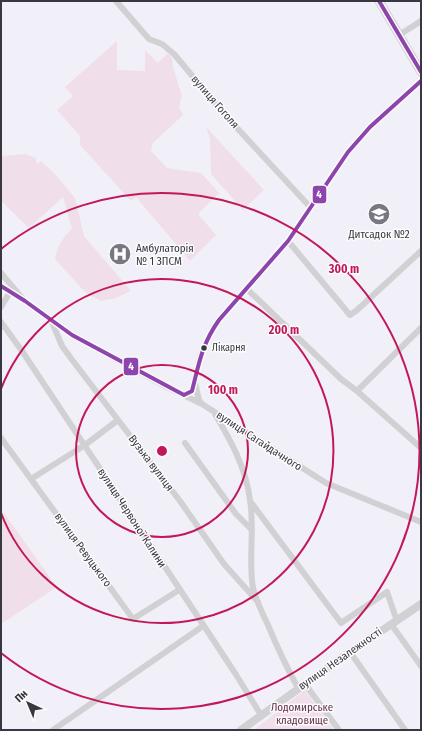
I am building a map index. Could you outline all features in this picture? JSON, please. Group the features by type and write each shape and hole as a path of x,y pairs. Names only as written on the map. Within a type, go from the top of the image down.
{"main road":[{"path":"379,1 421,72"}],"street":[{"name":"вулиця Гоголя","path":"116,1 149,39 162,44 174,54 226,115 311,208"},
{"path":"399,35 421,21"},
{"path":"184,395 192,391 201,353 212,330 246,288 288,241 352,147 370,127 421,81"},
{"path":"288,241 350,315 421,251"},
{"path":"1,274 25,301"},
{"name":"вулиця Сагайдачного","path":"1,286 25,301 72,335 167,387 202,404 326,483 421,522"},
{"path":"246,288 336,375 357,391 421,448"},
{"path":"1,307 10,292"},
{"name":"Вузька вулиця","path":"51,320 62,346 180,501 224,564 258,602"},
{"name":"вулиця Червоної Калини","path":"1,322 22,351 235,673 261,715"},
{"path":"357,391 421,328"},
{"path":"195,381 199,400 202,404"},
{"path":"213,412 237,454 243,471 250,501 251,574 258,602 281,656 301,686 339,730"},
{"path":"31,478 84,445 118,420"},
{"name":"вулиця Ревуцького","path":"1,438 133,619 179,590"},
{"path":"185,442 236,514 251,529"},
{"path":"250,501 340,623 388,592 394,623 421,666"},
{"name":"вулиця Незалежності","path":"241,730 301,686 421,604"},
{"path":"53,730 203,626"},
{"path":"350,652 404,730"}],"green space":[{"path":"117,41 117,70 145,71 145,50 158,63 168,53 172,58 173,67 182,96 179,107 183,115 153,143 151,151 167,168 201,173 220,194 217,195 198,214 216,235 190,261 136,197 131,201 80,145 80,136 57,110 73,96 65,87"},
{"path":"206,127 264,190 243,210 211,174 210,138"},
{"path":"25,154 36,158 37,165 41,161 53,172 75,198 84,236 131,291 116,298 101,301 85,292 55,259 61,242 72,229 63,197 29,228 1,201 1,156"},
{"path":"1,509 57,587 1,624"},
{"name":"Лодомирське кладовище","path":"305,690 334,730 254,730"}],"transit line":[{"name":"4","path":"379,1 421,72"},
{"name":"4","path":"1,286 25,301 72,335 184,395 192,391 205,346 219,320 288,241 348,152 370,127 421,81"}],"place":[{"name":"Дитсадок №2","path":"379,214"},
{"name":"Амбулаторія № 1 ЗПСМ","path":"120,254"},
{"name":"Лікарня","path":"204,348"}]}
